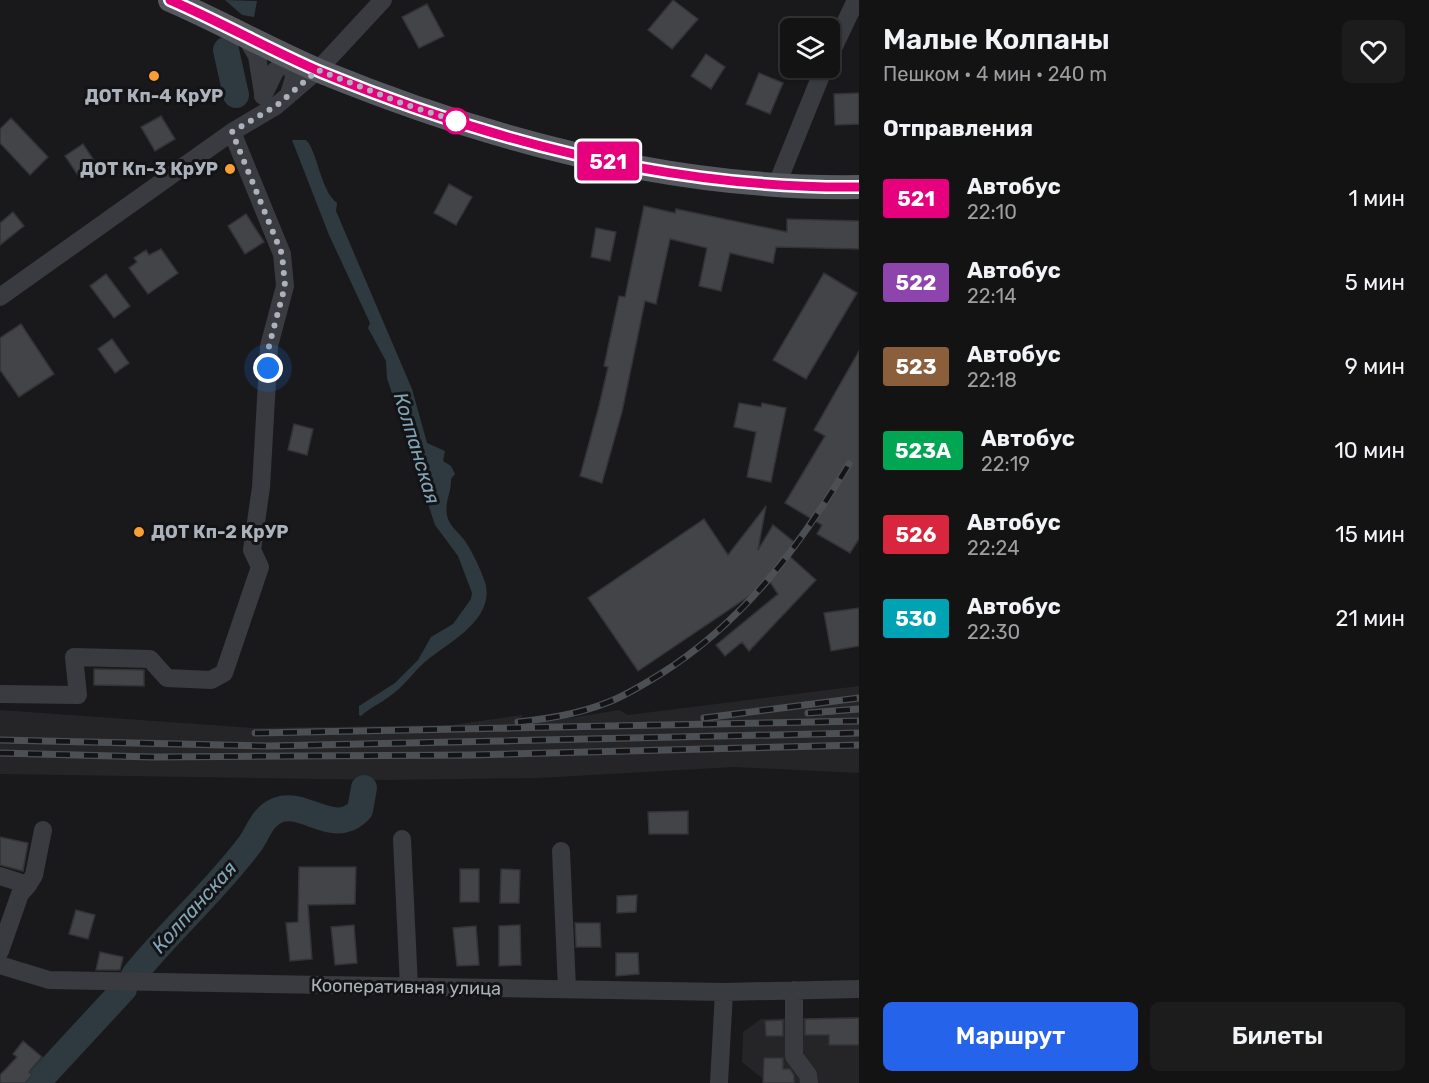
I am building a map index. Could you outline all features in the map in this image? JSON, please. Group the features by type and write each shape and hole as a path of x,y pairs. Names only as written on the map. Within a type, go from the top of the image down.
{"main road":[{"path":"170,0 318,70 404,104 546,149 688,175 810,188 859,187"}],"street":[{"path":"0,297 232,132 276,106 318,70 383,0"},
{"path":"840,34 856,0"},
{"path":"244,34 257,56 262,77 263,96"},
{"path":"289,94 294,78 290,57"},
{"path":"258,115 263,96 275,71 290,57"},
{"path":"777,184 820,78"},
{"path":"0,694 78,695 74,657 150,659 166,678 211,680 224,673 260,567 252,550 261,487 269,346 285,286 282,254 232,132"},
{"path":"0,951 20,894 34,875 43,830"},
{"path":"402,839 409,987"},
{"path":"561,851 567,989"},
{"path":"0,876 28,885"},
{"name":"Кооперативная улица","path":"0,965 49,980 724,992 859,989"},
{"path":"794,990 794,1056 808,1075 809,1083"},
{"path":"719,1083 724,992"}],"shaded area":[{"path":"859,686 859,773 734,767 538,778 388,780 0,774 0,710 253,728 453,725 522,715 520,726 619,710 628,715"},
{"path":"859,1017 859,1083 763,1083 763,1079 742,1062 743,1032 761,1019"}],"water":[{"path":"225,0 257,1 254,17 242,15"},
{"path":"226,50 237,63 240,74 241,91 233,95 220,80 222,56"},
{"path":"292,140 306,140 314,153 323,181 331,197 337,203 336,211 412,389 427,443 445,451 443,461 451,466 455,474 451,479 447,503 448,519 463,538 476,561 485,582 487,595 484,607 468,628 426,661 395,692 361,716 359,706 395,683 418,660 431,637 453,624 471,599 472,593 458,556 435,525 387,378 386,361 368,328 370,323 329,235"}],"building":[{"path":"673,0 698,19 672,49 648,30"},
{"path":"427,4 444,36 419,48 402,17"},
{"path":"706,54 725,67 711,89 691,76"},
{"path":"759,73 783,83 770,114 746,104"},
{"path":"859,93 859,124 835,125 834,94"},
{"path":"161,116 175,139 155,151 141,127"},
{"path":"11,118 48,157 30,175 0,143 0,129"},
{"path":"83,144 99,168 81,180 65,156"},
{"path":"449,184 472,197 456,225 434,213"},
{"path":"644,206 675,213 676,209 787,232 787,219 859,221 859,249 776,247 773,263 730,253 721,291 699,286 707,248 670,239 656,304 645,301 622,412 602,483 580,476 608,367 604,366 619,296 625,297"},
{"path":"13,212 24,226 0,245 0,223"},
{"path":"246,214 264,242 245,254 228,226"},
{"path":"596,228 616,232 610,261 591,257"},
{"path":"161,249 178,273 148,294 129,268 137,262 134,258 146,250 149,255"},
{"path":"824,273 857,293 806,379 773,360"},
{"path":"106,274 130,306 114,318 90,286"},
{"path":"21,324 54,374 19,397 0,370 0,338"},
{"path":"112,339 129,363 115,373 98,349"},
{"path":"859,351 859,539 850,553 817,534 822,525 785,503 825,436 814,430"},
{"path":"739,403 761,407 762,403 786,408 771,482 747,477 756,432 734,427"},
{"path":"294,424 313,429 307,455 288,450"},
{"path":"766,506 758,550 773,525 794,542 786,553 816,580 749,651 742,642 725,656 716,645 778,594 770,582 638,671 588,598 704,519 728,555"},
{"path":"859,608 859,646 831,651 824,613"},
{"path":"94,669 144,670 144,686 94,685"},
{"path":"688,811 688,834 649,834 648,812"},
{"path":"0,837 28,843 23,871 0,865"},
{"path":"299,867 356,867 355,904 308,905 312,959 290,961 286,923 298,922"},
{"path":"460,869 479,869 479,902 460,902"},
{"path":"501,869 520,870 519,903 500,903"},
{"path":"637,895 636,912 617,913 617,896"},
{"path":"76,910 95,915 88,939 69,934"},
{"path":"575,923 600,923 601,947 576,947"},
{"path":"354,925 357,963 335,965 331,927"},
{"path":"520,925 521,965 499,966 499,926"},
{"path":"476,926 479,965 457,966 453,928"},
{"path":"100,952 123,957 120,970 96,970"},
{"path":"616,953 638,953 639,974 616,976"},
{"path":"859,1018 859,1045 829,1045 829,1035 805,1035 805,1019"},
{"path":"783,1020 783,1036 766,1036 765,1021"},
{"path":"23,1041 42,1057 29,1072 32,1075 25,1083 0,1083 0,1075 17,1057 13,1054"},
{"path":"764,1058 783,1058 783,1069 790,1069 794,1075 794,1083 763,1083"}],"waterway":[{"name":"Колпанская","path":"226,50 236,95"},
{"name":"Колпанская","path":"134,975 236,861 272,813 288,808 330,820 350,818 360,810 364,788"},
{"name":"Колпанская","path":"37,1083 124,989"}],"railway":[{"path":"518,722 563,715 606,703 659,675 689,654 743,607 767,581 810,525 849,464"},
{"path":"704,718 859,698"},
{"path":"808,713 859,709"},
{"path":"255,733 859,721"},
{"path":"0,740 269,746 859,733"},
{"path":"0,753 153,757 471,755 859,745"}],"bus line":[{"name":"521","path":"170,0 318,70 404,104 546,149 688,175 810,188 859,187"}],"place":[{"name":"ДОТ Кп-4 КрУР","path":"154,76"},
{"name":"ДОТ Кп-3 КрУР","path":"230,169"},
{"name":"ДОТ Кп-2 КрУР","path":"139,532"}],"route":[{"path":"268,368 269,346 285,286 282,254 232,132 276,106 318,70 404,104 456,121"}]}
